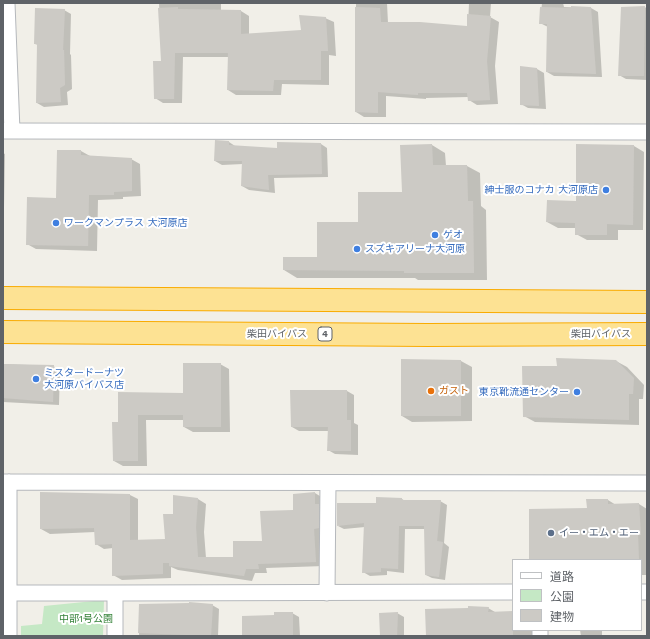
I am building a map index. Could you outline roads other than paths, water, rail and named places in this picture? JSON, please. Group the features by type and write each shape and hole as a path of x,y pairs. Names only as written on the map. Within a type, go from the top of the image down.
{"highway":[{"path":"3,298 647,302"},
{"name":"柴田バイパス","path":"3,332 420,335 647,334"}],"street":[{"path":"7,3 7,131 647,132"},
{"path":"9,636 6,482 647,483"},
{"path":"327,592 328,483"},
{"path":"9,593 512,592"},
{"path":"115,593 115,636"}],"place":[{"name":"紳士服のコナカ 大河原店","path":"606,190"},
{"name":"ワークマンプラス 大河原店","path":"56,223"},
{"name":"ゲオ","path":"435,235"},
{"name":"スズキアリーナ大河原","path":"357,249"},
{"name":"ミスタードーナツ 大河原バイパス店","path":"36,379"},
{"name":"ガスト","path":"431,391"},
{"name":"東京靴流通センター","path":"577,392"},
{"name":"イー・エム・エー","path":"551,533"}],"park label":[{"name":"中部1号公園","path":"86,619"}]}
